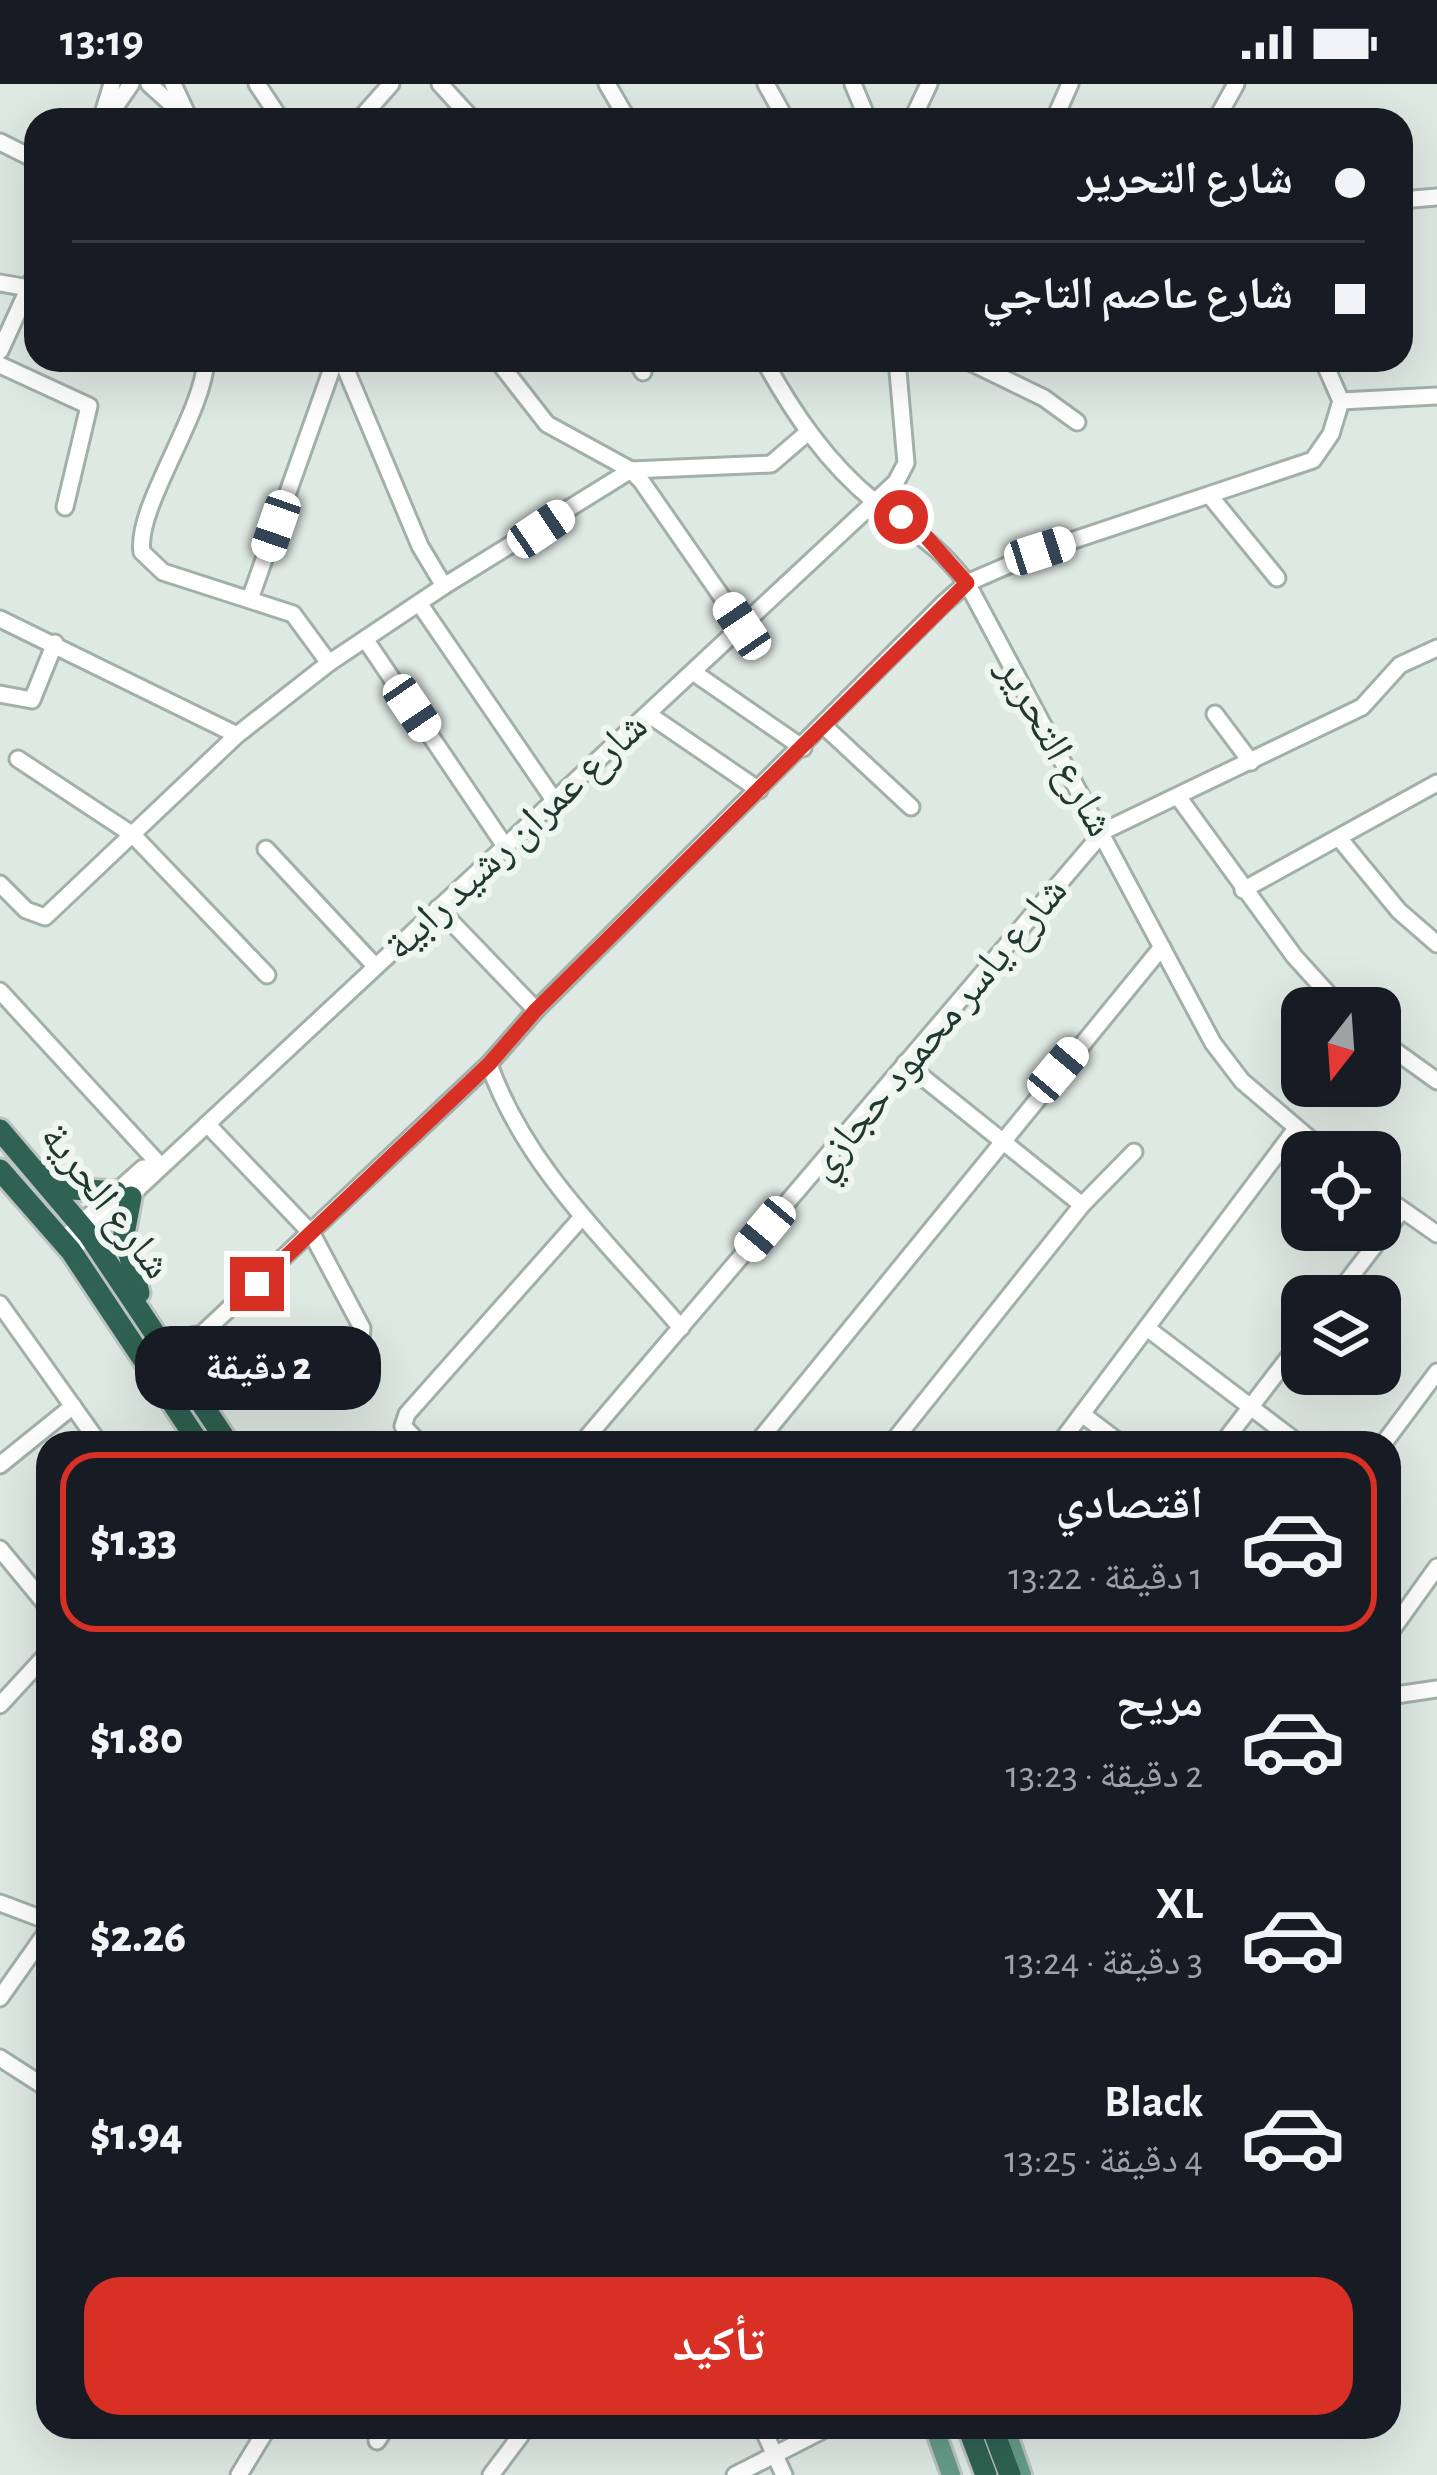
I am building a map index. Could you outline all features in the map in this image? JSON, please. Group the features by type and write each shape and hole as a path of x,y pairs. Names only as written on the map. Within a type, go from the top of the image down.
{"highway":[{"name":"شارع الحرية","path":"0,1130 85,1230 220,1431"},
{"path":"24,1155 72,1189 123,1194 124,1234 147,1316"},
{"name":"شارع الحرية","path":"0,1170 67,1245 192,1431"},
{"path":"972,2439 986,2475"},
{"path":"996,2439 1010,2475"}],"main road":[{"path":"938,2439 951,2475"},
{"path":"950,2439 963,2475"},
{"path":"1009,2439 1022,2475"}],"street":[{"path":"149,84 176,108"},
{"path":"370,108 391,84"},
{"path":"440,84 462,108"},
{"path":"0,350 24,298"},
{"path":"0,365 89,406 65,507"},
{"path":"202,372 185,430 140,542 149,564 300,619 329,663"},
{"path":"250,599 335,372"},
{"path":"344,372 412,528 444,586"},
{"path":"506,372 547,424 631,470 742,626"},
{"name":"شارع التحرير","path":"771,372 807,433 876,503 921,531 967,583 1222,1055 1295,1130"},
{"name":"شارع عمران رشيد رابية","path":"67,1245 207,1124 876,503 906,463 898,372"},
{"path":"991,372 1044,398 1077,422"},
{"path":"185,1376 202,1334 489,1064 536,1010 967,583 1040,551 1313,460 1330,434 1341,401 1328,372"},
{"path":"1341,401 1437,396"},
{"path":"0,884 26,910 45,917 237,735 329,663 631,470 771,464 807,433"},
{"path":"1210,496 1277,578"},
{"path":"419,603 554,800"},
{"path":"0,620 237,735"},
{"path":"365,639 505,846"},
{"path":"0,694 32,700 55,643"},
{"path":"1104,831 1362,707 1400,665 1437,648"},
{"path":"693,672 803,748"},
{"path":"648,714 760,790"},
{"path":"1215,714 1251,762"},
{"path":"824,726 910,807"},
{"path":"18,759 133,835 267,975"},
{"path":"1243,890 1437,783"},
{"path":"1179,798 1243,890 1324,987"},
{"name":"شارع ياسر محمود حجازي","path":"592,1431 1104,831"},
{"path":"1339,838 1399,911 1437,944"},
{"path":"266,850 375,965"},
{"path":"438,908 536,1010"},
{"path":"767,1431 1162,947"},
{"path":"0,991 157,1166"},
{"path":"1401,1055 1437,1081"},
{"path":"489,1064 521,1134 582,1217 681,1328"},
{"path":"905,1064 1082,1205"},
{"path":"207,1124 311,1234 364,1334 309,1392"},
{"path":"1069,1431 1295,1130"},
{"path":"902,1431 1082,1205 1134,1152"},
{"path":"1352,1275 1402,1210 1437,1234"},
{"path":"408,1431 404,1426 407,1414 582,1217"},
{"path":"0,1304 91,1431"},
{"path":"1147,1328 1283,1431"},
{"path":"162,1341 202,1334"},
{"path":"1232,1431 1281,1368"},
{"path":"1393,1431 1437,1372"},
{"path":"42,1431 73,1406"},
{"path":"1082,1414 1104,1431"},
{"path":"0,1465 36,1436"},
{"path":"0,1549 36,1592"},
{"path":"1401,1617 1437,1567"},
{"path":"0,1705 36,1666"},
{"path":"1401,1694 1437,1689"},
{"path":"0,1903 36,1920"},
{"path":"0,1998 36,1944"},
{"path":"0,2058 36,2081"},
{"path":"239,2475 261,2439"},
{"path":"491,2475 518,2439"},
{"path":"768,2439 784,2475"},
{"path":"735,2475 805,2439"}],"route":[{"path":"257,1284 489,1064 536,1010 967,583 945,554 901,517"}]}
